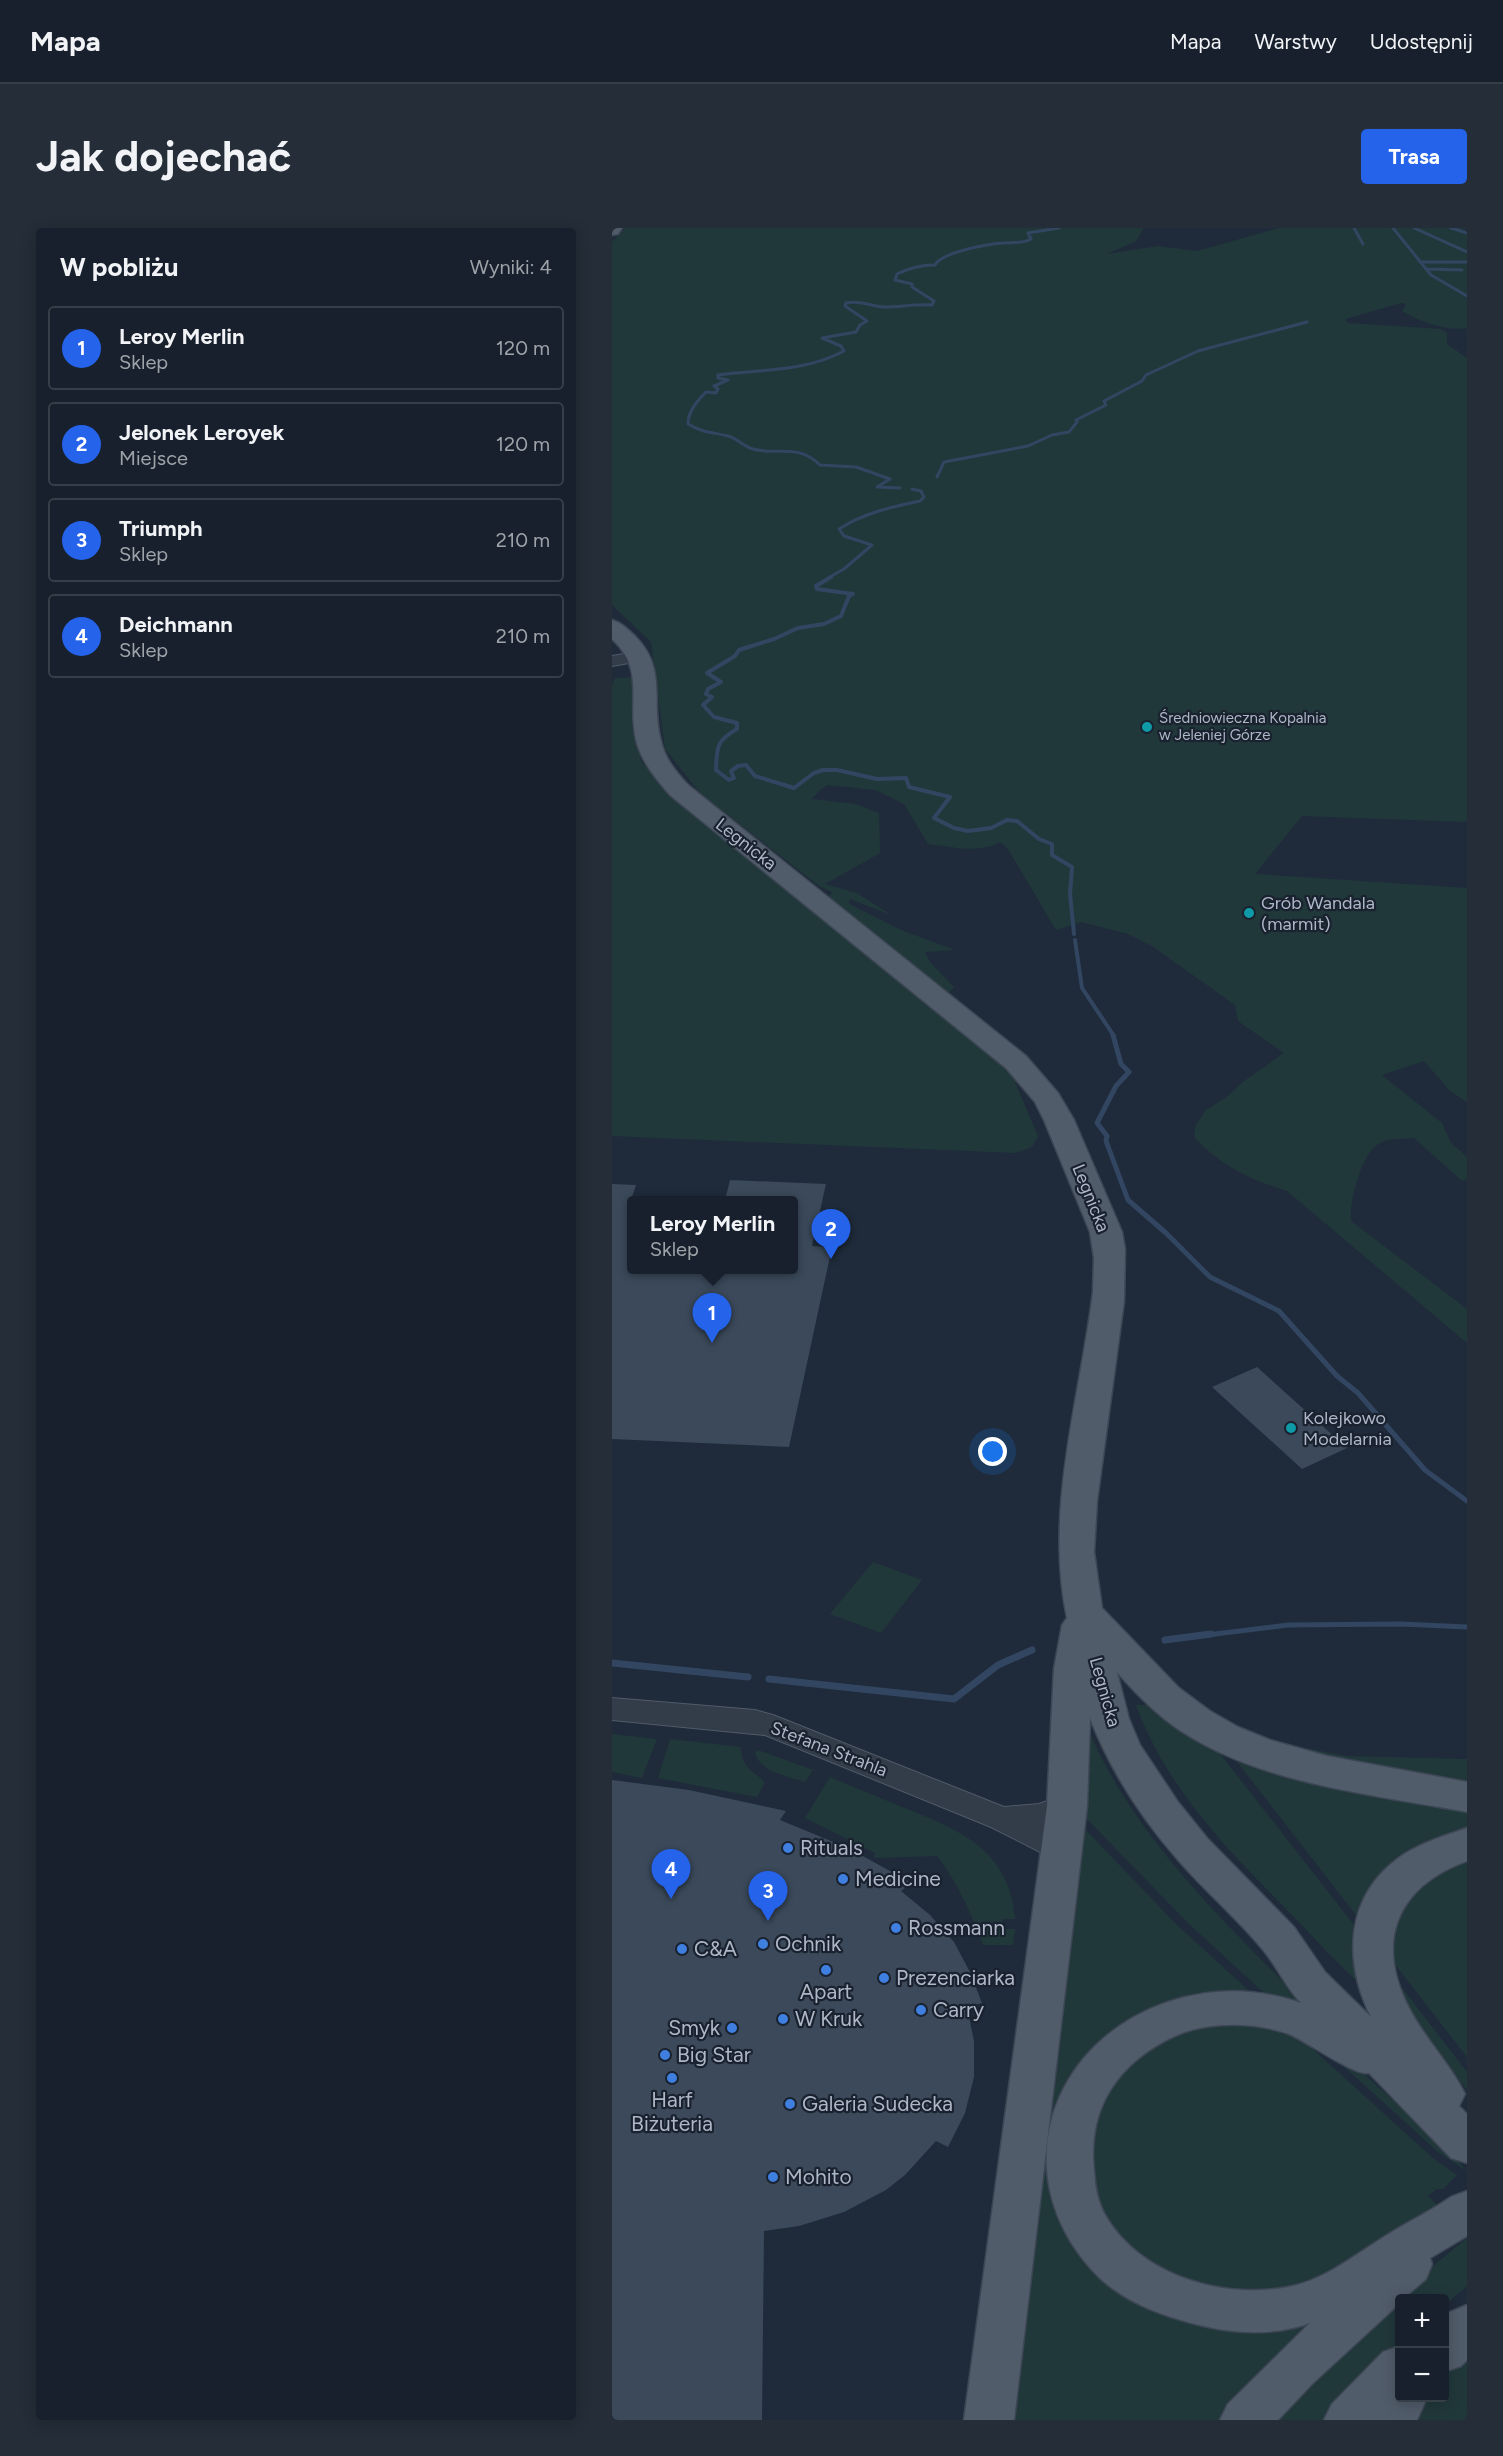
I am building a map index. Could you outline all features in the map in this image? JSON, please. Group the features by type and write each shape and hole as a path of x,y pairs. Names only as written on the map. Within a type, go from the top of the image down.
{"main road":[{"name":"Legnicka","path":"612,627 626,659 647,682 647,735 662,772 679,790 986,1036 1039,1086 1059,1120 1106,1232 1111,1265 1077,1521 1076,1552 1084,1611 1110,1719 1138,1776 1164,1814 1193,1849 1279,1939 1310,1984 1446,2106"},
{"path":"1084,1611 1171,1702 1196,1722 1225,1737 1260,1752 1293,1762 1467,1797"},
{"path":"989,2420 1067,1806 1072,1668 1084,1611"},
{"path":"1467,1844 1438,1853 1402,1877 1383,1901 1374,1929 1374,1968 1388,2009 1467,2144"},
{"path":"1446,2106 1346,2042 1306,2022 1279,2013 1250,2008 1228,2008 1191,2013 1146,2030 1122,2046 1093,2077 1075,2111 1070,2136 1070,2180 1089,2229 1100,2246 1127,2272 1156,2291 1176,2299 1195,2305 1236,2312 1286,2309 1346,2285 1465,2212"},
{"path":"1245,2420 1295,2368 1465,2212"},
{"path":"1449,2328 1467,2314"},
{"path":"1446,2348 1467,2327"},
{"path":"1349,2420 1395,2373"},
{"path":"1389,2420 1400,2402"}],"street":[{"name":"Stefana Strahla","path":"612,1709 755,1721 773,1726 1002,1820 1061,1848"},
{"name":"Stefana Strahla","path":"1002,1820 1041,1816 1067,1806"}],"green space":[{"path":"625,228 1144,228 1136,241 1107,254 1158,246 1197,251 1279,228 1467,228 1467,328 1442,327 1425,322 1402,311 1406,304 1401,303 1345,319 1348,323 1440,329 1447,333 1447,344 1467,358 1467,822 1302,816 1255,874 1467,888 1467,1102 1450,1091 1424,1061 1382,1075 1442,1123 1451,1143 1467,1157 1467,1179 1462,1181 1414,1138 1382,1142 1368,1155 1358,1177 1352,1202 1351,1221 1467,1309 1467,1343 1287,1191 1236,1170 1214,1156 1194,1137 1196,1125 1206,1110 1284,1053 1238,1021 1235,1005 1152,946 1128,934 1081,922 1056,930 1008,849 1000,842 974,849 928,844 904,804 876,790 828,785 821,789 812,799 856,804 879,813 880,853 825,884 857,893 891,915 850,899 849,904 901,930 955,950 925,952 929,961 954,987 948,994 827,899 832,892 819,886 700,793 665,749 651,642 612,605 612,242"},
{"path":"634,677 638,688 632,727 642,763 683,805 1011,1073 1038,1136 1032,1147 1016,1153 612,1136 612,685 615,678"},
{"path":"873,1562 922,1580 881,1633 830,1614"},
{"path":"1132,1647 1145,1653 1181,1695 1203,1712 1274,1742 1346,1756 1467,1759 1467,1789 1332,1764 1266,1745 1234,1732 1183,1702 1156,1676"},
{"path":"1136,1705 1149,1705 1207,1737 1361,1934 1360,1984 1248,1870 1204,1820 1166,1766 1149,1737"},
{"path":"1088,1729 1131,1808 1157,1844 1216,1913 1311,2010 1275,2003 1188,1923 1078,1810"},
{"path":"612,1734 657,1739 642,1778 612,1772"},
{"path":"670,1739 741,1747 745,1764 765,1782 757,1797 658,1778"},
{"path":"758,1750 813,1770 805,1782 783,1775 769,1769 758,1760 755,1753"},
{"path":"1228,1750 1467,1805 1467,1835 1363,1924"},
{"path":"830,1777 928,1817 980,1847 1004,1877 1011,1896 1015,1919 1002,1919 1002,1929 1015,1929 1013,1945 983,1945 963,1899 937,1856 874,1858 875,1853 805,1818"},
{"path":"1081,1825 1176,1924 1259,2000 1230,1999 1074,2084 1106,2269 1323,2309 1222,2420 1002,2420"},
{"path":"1467,1853 1467,2057 1383,1949 1393,1906"},
{"path":"1389,1971 1467,2072 1467,2090 1401,2008"},
{"path":"1285,2024 1434,2159 1457,2175 1443,2189 1437,2189 1428,2196 1437,2205 1359,2267 1339,2277 1233,2301 1122,2252 1082,2178 1103,2082 1180,2026"},
{"path":"1305,2031 1353,2064 1450,2152 1467,2171 1438,2152"},
{"path":"1467,2238 1467,2286 1449,2302 1449,2294 1401,2294"},
{"path":"1395,2299 1395,2350 1326,2420 1269,2420"},
{"path":"1467,2348 1467,2420 1399,2420 1413,2402 1449,2402 1449,2366"}],"building":[{"path":"730,1180 826,1184 812,1246 832,1247 789,1447 612,1439 612,1184 636,1185 632,1196 627,1196 627,1274 798,1274 798,1196 726,1196"},
{"name":"Kolejkowo Modelarnia","path":"1257,1367 1347,1448 1302,1469 1212,1387"},
{"name":"Galeria Sudecka","path":"612,1780 689,1790 786,1811 780,1820 848,1848 911,1883 901,1891 930,1915 954,1942 970,1972 982,2003 967,2007 974,2041 974,2077 965,2113 948,2147 936,2141 905,2175 886,2190 844,2212 799,2226 764,2231 762,2420 612,2420"}],"waterway":[{"path":"900,488 877,487 890,479 856,467 820,465 812,458 796,452 762,451 750,448 731,437 693,427 688,424 690,415 706,392 716,393 718,389 714,386 728,380 718,378 718,375 782,369 814,363 844,351 841,346 822,338 856,332 860,325 867,321 845,306 846,303 884,307 932,305 934,301 912,287 912,284 895,280 897,274 915,267 935,265 946,256 966,250 996,244 1024,242 1031,239 1028,233 1059,228"},
{"path":"1354,228 1363,244"},
{"path":"1393,228 1420,262"},
{"path":"1414,228 1467,252"},
{"path":"1451,228 1467,233"},
{"path":"1420,262 1467,262"},
{"path":"1420,262 1426,269"},
{"path":"1426,269 1462,270"},
{"path":"1426,269 1431,275 1467,296"},
{"path":"937,477 944,462 1028,446 1052,435 1069,432 1077,422 1076,420 1106,405 1104,401 1142,381 1146,375 1198,351 1307,322"},
{"path":"828,578 844,569 872,545 844,536 839,529 848,523 888,508 920,501 924,497 921,491 912,489"},
{"path":"831,577 816,586 817,589 853,594 849,596 841,616 824,624 798,628 774,639 739,650 735,656 707,673 721,682 708,689 706,694 712,697 703,705 714,717 737,723 737,729 725,737 719,745 716,770 729,780 734,778 731,771 738,766 746,765 755,776 794,788 814,773 823,770 837,770 877,779 906,778 909,787 950,797 934,818 954,828 968,831 991,828 1007,820 1017,821 1039,839 1052,844 1052,855 1072,867 1070,894 1074,934"},
{"path":"1075,940 1082,988 1114,1036"},
{"path":"1113,1035 1121,1064 1129,1072 1116,1086 1097,1123 1107,1136 1106,1141 1128,1200 1166,1233 1210,1277 1279,1311 1337,1376 1358,1393 1425,1470 1467,1501"},
{"path":"1199,1636 1288,1625 1401,1624 1467,1627"},
{"path":"1165,1640 1211,1634"},
{"path":"769,1679 954,1699 998,1665 1032,1650"},
{"path":"612,1663 748,1677"}],"place":[{"name":"Średniowieczna Kopalnia w Jeleniej Górze","path":"1147,727"},
{"name":"Grób Wandala (marmit)","path":"1249,913"},
{"name":"Jelonek Leroyek","path":"831,1259"},
{"name":"Leroy Merlin","path":"712,1343"},
{"name":"Kolejkowo Modelarnia","path":"1291,1428"},
{"name":"Rituals","path":"788,1848"},
{"name":"Medicine","path":"843,1879"},
{"name":"Deichmann","path":"671,1899"},
{"name":"Triumph","path":"768,1921"},
{"name":"Rossmann","path":"896,1928"},
{"name":"Ochnik","path":"763,1944"},
{"name":"C&A","path":"682,1949"},
{"name":"Apart","path":"826,1970"},
{"name":"Prezenciarka","path":"884,1978"},
{"name":"Carry","path":"921,2010"},
{"name":"W Kruk","path":"783,2019"},
{"name":"Smyk","path":"732,2028"},
{"name":"Big Star","path":"665,2055"},
{"name":"Harf Biżuteria","path":"672,2078"},
{"name":"Galeria Sudecka","path":"790,2104"},
{"name":"Mohito","path":"773,2177"}]}
